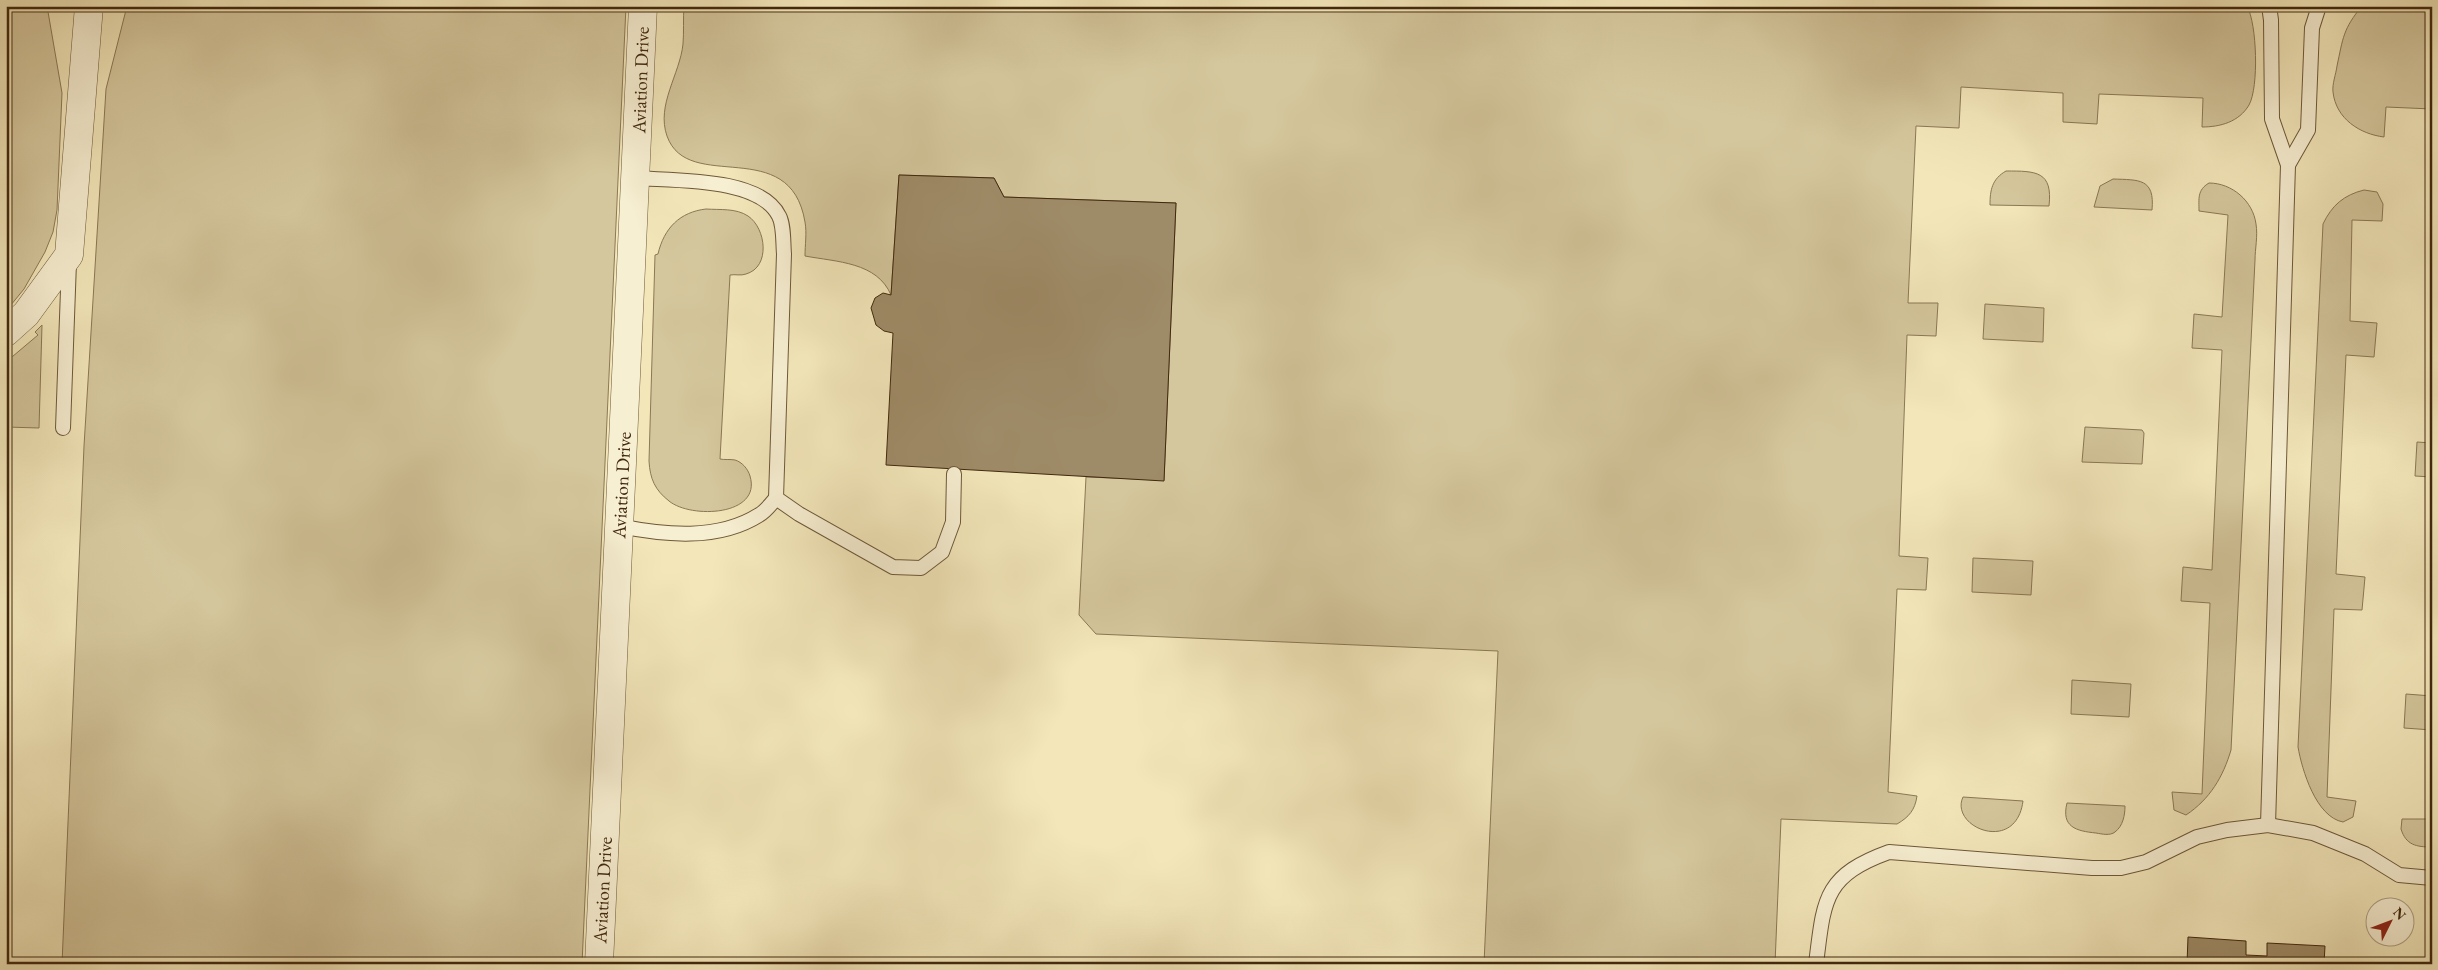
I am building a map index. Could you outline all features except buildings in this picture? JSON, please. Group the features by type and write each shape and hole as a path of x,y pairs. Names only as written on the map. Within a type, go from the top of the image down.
{"street":[{"path":"6,332 26,314 69,255 89,6"},
{"name":"Aviation Drive","path":"599,964 643,6"}],"lane":[{"path":"2268,825 2288,165 2272,119 2271,20 2269,6"},
{"path":"2288,165 2308,130 2312,28 2319,6"},
{"path":"619,526 659,534 719,532 760,515 776,498 784,254 780,216 765,198 738,186 635,178"},
{"path":"63,428 69,255"},
{"path":"776,498 799,514 893,567 921,568 942,552 953,522 954,474"},
{"path":"1816,964 1824,904 1836,884 1847,872 1867,860 1889,852 2082,868 2121,868 2146,862 2198,837 2226,830 2268,825 2313,832 2365,854 2399,874 2432,878"}],"shaded area":[{"path":"6,6 47,6 62,93 57,210 53,232 45,252 24,289 6,311"},
{"path":"127,6 626,6 582,964 62,964 84,446 106,89"},
{"path":"684,6 2247,6 2253,27 2256,56 2254,84 2249,105 2240,116 2222,125 2202,127 2203,98 2099,94 2097,124 2063,122 2063,93 1961,87 1959,128 1916,126 1908,303 1938,303 1936,336 1907,335 1899,556 1928,558 1926,590 1897,589 1888,792 1917,796 1915,805 1908,816 1897,824 1781,819 1775,964 1484,964 1498,651 1096,634 1079,615 1086,477 1164,480 1176,203 1004,197 994,178 899,175 891,295 885,284 876,276 855,265 805,256 805,222 796,195 780,179 760,171 695,162 678,153 667,136 664,113 681,55"},
{"path":"2362,6 2432,6 2432,109 2386,107 2384,137 2366,133 2351,124 2339,110 2333,92 2345,34 2351,21"},
{"path":"2006,171 2040,175 2048,186 2050,194 2049,206 1990,205 1993,185 2001,174"},
{"path":"2113,179 2138,181 2148,186 2151,192 2152,210 2094,207 2100,186"},
{"path":"2209,183 2226,186 2246,201 2254,216 2257,238 2231,750 2220,778 2209,795 2186,815 2174,810 2172,792 2202,794 2210,603 2181,601 2183,567 2212,570 2222,350 2192,348 2194,314 2222,317 2228,215 2199,211 2199,199 2202,189"},
{"path":"2364,190 2377,192 2383,204 2382,221 2352,220 2350,321 2377,323 2374,357 2346,355 2336,574 2365,577 2362,610 2334,609 2327,797 2356,801 2353,817 2343,822 2333,818 2318,802 2307,780 2298,747 2323,224 2330,211 2339,202 2350,195"},
{"path":"706,209 733,211 748,216 759,229 763,247 759,264 754,270 744,275 730,275 720,459 740,462 748,471 751,489 746,499 735,506 707,512 679,507 664,497 654,484 649,461 655,255 658,254 664,236 674,223 688,214"},
{"path":"1985,304 2044,308 2043,342 1983,339"},
{"path":"42,325 39,428 6,427 6,362 38,335 35,332"},
{"path":"2085,427 2142,430 2144,433 2142,464 2082,462"},
{"path":"2417,442 2432,443 2432,477 2415,476"},
{"path":"1973,558 2033,561 2031,595 1972,592"},
{"path":"2072,680 2131,684 2129,717 2071,714"},
{"path":"2406,694 2432,696 2432,730 2404,728"},
{"path":"1963,797 2023,801 2018,818 2009,827 1997,831 1985,831 1974,826 1965,818 1961,808"},
{"path":"2067,803 2125,806 2125,813 2118,830 2111,834 2082,831 2068,823 2066,818"},
{"path":"2402,819 2432,819 2432,847 2416,846 2409,842 2401,829"}]}
